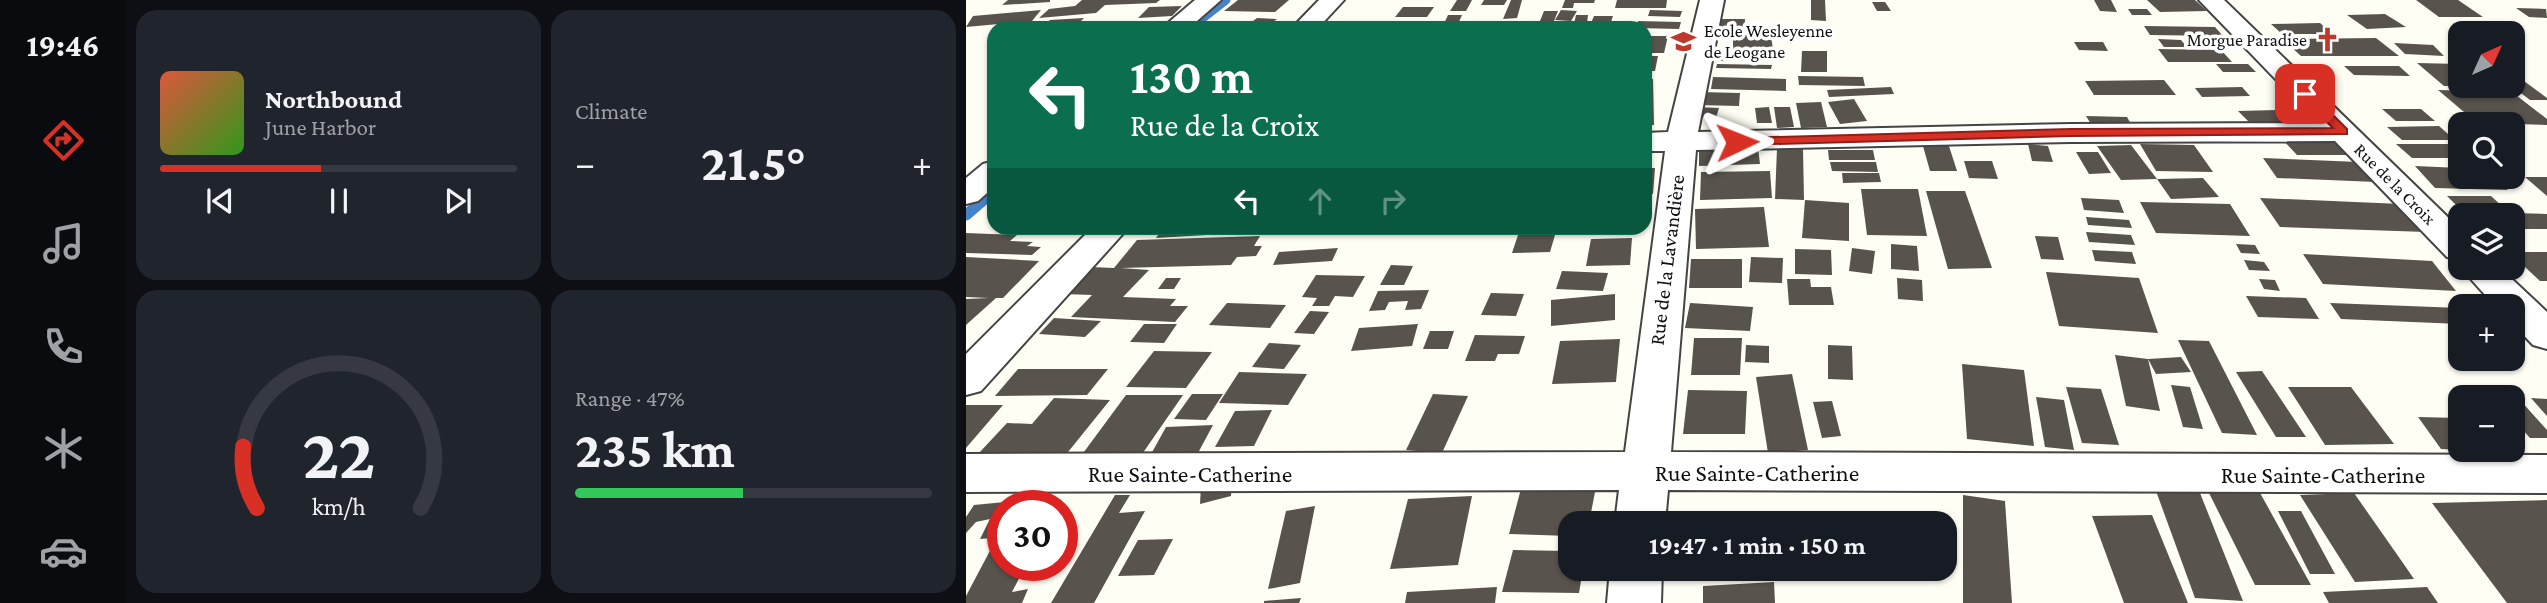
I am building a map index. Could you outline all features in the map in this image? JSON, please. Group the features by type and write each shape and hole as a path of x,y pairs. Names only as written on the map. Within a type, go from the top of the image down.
{"street":[{"path":"1183,21 1209,0"},
{"path":"1311,21 1332,0"},
{"name":"Rue de la Lavandière","path":"1641,511 1681,143 1712,0"},
{"name":"Rue de la Croix","path":"2211,0 2448,237"},
{"path":"1652,142 2071,132 2343,132"},
{"path":"966,194 987,177"},
{"path":"966,380 1104,235"},
{"path":"2491,280 2547,335"},
{"name":"Rue Sainte-Catherine","path":"966,473 1643,471 2547,474"},
{"path":"1634,603 1635,581"}],"building":[{"path":"1008,0 1050,0 1050,2 1002,5"},
{"path":"1082,0 1160,0 1156,3 1105,5 1096,13 1039,18 1049,9 1075,6"},
{"path":"1238,0 1289,0 1275,12 1224,11"},
{"path":"1457,0 1472,0 1466,11 1450,11"},
{"path":"1484,0 1507,0 1504,5 1481,5"},
{"path":"1511,0 1522,0 1517,18 1503,19"},
{"path":"1565,0 1595,0 1594,3 1574,3 1573,8 1562,8"},
{"path":"1617,0 1667,0 1666,8 1615,8"},
{"path":"1811,0 1825,0 1826,21 1811,20"},
{"path":"2094,0 2111,0 2117,12 2100,11"},
{"path":"2147,0 2195,0 2207,11 2160,12"},
{"path":"2416,0 2458,0 2483,17 2439,17"},
{"path":"1872,2 1885,2 1891,11 1877,11"},
{"path":"1182,6 1172,16 1138,18 1149,7"},
{"path":"1403,7 1434,7 1427,17 1395,17"},
{"path":"2516,8 2546,9 2547,18 2529,17"},
{"path":"2128,9 2147,9 2152,15 2132,15"},
{"path":"1041,10 1032,21 987,21 987,25 966,27 973,16"},
{"path":"1561,10 1577,11 1571,21 1555,20"},
{"path":"1650,10 1682,11 1680,17 1648,16"},
{"path":"1544,11 1558,11 1554,21 1540,21"},
{"path":"2385,14 2406,27 2367,29 2347,15"},
{"path":"1448,15 1462,15 1459,21 1445,21"},
{"path":"1576,15 1588,15 1587,21 1575,21"},
{"path":"1594,16 1613,16 1611,21 1592,21"},
{"path":"1084,18 1081,21 1050,20"},
{"path":"1257,18 1277,19 1274,21 1253,21"},
{"path":"1717,19 1745,19 1744,33 1715,32"},
{"path":"1652,21 1681,22 1679,29 1652,28"},
{"path":"2320,23 2333,34 2282,34 2271,24"},
{"path":"2144,26 2215,27 2223,36 2150,35"},
{"path":"1733,35 1771,35 1773,50 1733,50"},
{"path":"1652,36 1668,36 1664,53 1652,53"},
{"path":"2376,38 2399,56 2301,56 2282,39"},
{"path":"2158,39 2181,40 2187,47 2164,47"},
{"path":"2074,42 2103,42 2108,51 2079,50"},
{"path":"2394,43 2433,45 2444,56 2405,54"},
{"path":"2158,49 2221,50 2232,62 2168,62"},
{"path":"1715,51 1756,51 1757,60 1715,61"},
{"path":"1802,51 1827,51 1827,72 1801,72"},
{"path":"1652,56 1658,56 1655,71 1652,71"},
{"path":"2417,63 2448,64 2448,86 2444,86"},
{"path":"1717,64 1772,65 1771,69 1716,68"},
{"path":"2216,64 2248,64 2256,72 2223,72"},
{"path":"2344,66 2399,66 2410,76 2354,75"},
{"path":"1798,76 1863,77 1865,86 1799,85"},
{"path":"1713,77 1786,79 1786,91 1711,89"},
{"path":"1652,79 1653,79 1652,125"},
{"path":"2164,80 2176,95 2094,95 2085,81"},
{"path":"2525,82 2547,98 2530,100 2525,96"},
{"path":"1891,87 1894,94 1829,97 1827,90"},
{"path":"2242,87 2250,96 2202,97 2195,88"},
{"path":"2438,90 2448,90 2448,98 2520,98 2547,119 2547,125 2525,124 2525,112 2464,112"},
{"path":"1700,92 1740,93 1739,106 1697,105"},
{"path":"1854,99 1867,121 1840,124 1828,102"},
{"path":"1821,102 1827,127 1801,128 1796,103"},
{"path":"1695,107 1719,108 1716,118 1692,116"},
{"path":"1769,107 1772,123 1757,123 1755,108"},
{"path":"1774,107 1790,107 1794,127 1777,128"},
{"path":"2312,109 2328,124 2252,125 2238,111"},
{"path":"2382,109 2421,109 2435,121 2396,121"},
{"path":"2086,116 2127,117 2132,126 2091,124"},
{"path":"2439,126 2448,134 2448,140 2402,140 2387,127"},
{"path":"2280,137 2338,137 2357,155 2297,155"},
{"path":"2028,144 2048,146 2053,162 2032,161"},
{"path":"2140,144 2194,145 2213,172 2156,171"},
{"path":"2396,144 2448,144 2448,158 2412,158"},
{"path":"2131,145 2157,179 2121,180 2097,146"},
{"path":"1923,146 1949,146 1957,171 1930,171"},
{"path":"1758,147 1760,164 1699,166 1699,149"},
{"path":"1777,148 1803,149 1804,200 1775,199"},
{"path":"1828,150 1873,150 1875,160 1829,160"},
{"path":"2076,152 2098,152 2111,173 2089,174"},
{"path":"2263,158 2359,162 2376,182 2277,178"},
{"path":"1964,161 1992,161 1998,179 1969,178"},
{"path":"1830,162 1876,162 1878,172 1832,171"},
{"path":"2415,166 2448,167 2448,188 2435,188"},
{"path":"1652,168 1655,168 1653,194"},
{"path":"1770,171 1772,198 1700,200 1701,172"},
{"path":"1842,173 1879,173 1881,182 1843,183"},
{"path":"2525,177 2547,177 2547,196"},
{"path":"2203,178 2219,197 2171,199 2157,179"},
{"path":"1861,189 1918,189 1927,236 1867,235"},
{"path":"1926,191 1965,191 1992,268 1948,269"},
{"path":"2447,196 2491,196 2499,203 2454,203"},
{"path":"2081,198 2119,200 2124,213 2084,210"},
{"path":"2260,198 2401,204 2426,232 2280,227"},
{"path":"1805,200 1849,203 1849,241 1802,238"},
{"path":"2140,202 2230,204 2250,236 2156,233"},
{"path":"1764,207 1769,247 1696,249 1695,209"},
{"path":"2525,213 2547,214 2547,229 2525,229"},
{"path":"2086,217 2129,220 2132,228 2088,225"},
{"path":"2086,232 2131,235 2135,245 2089,242"},
{"path":"966,233 1017,235 1010,241 1033,242 1027,246 1041,247 1032,255 966,253"},
{"path":"1158,235 1206,235 1156,238"},
{"path":"1518,235 1555,235 1550,252 1512,253"},
{"path":"1260,236 1254,246 1262,246 1256,256 1237,257 1231,265 1121,268 1149,270 1123,297 1176,299 1170,306 1188,306 1175,322 1071,317 1092,295 1063,294 1091,267 1114,268 1137,240"},
{"path":"2035,236 2058,237 2064,260 2041,259"},
{"path":"1632,238 1630,265 1586,266 1591,239"},
{"path":"1891,244 1917,246 1919,271 1891,269"},
{"path":"2236,244 2255,245 2260,254 2241,253"},
{"path":"1338,248 1332,261 1273,265 1279,252"},
{"path":"1852,248 1875,251 1872,274 1849,271"},
{"path":"1795,249 1831,250 1832,275 1795,274"},
{"path":"2092,250 2132,252 2136,264 2095,261"},
{"path":"2525,252 2547,252 2547,281 2540,281 2525,267"},
{"path":"2303,254 2432,261 2456,291 2323,284"},
{"path":"966,257 1039,261 1003,298 996,298 966,325 966,299 989,298 966,297"},
{"path":"1751,257 1783,258 1782,283 1749,282"},
{"path":"1691,259 1742,259 1742,288 1689,288"},
{"path":"2244,260 2264,262 2270,271 2249,270"},
{"path":"1391,265 1413,266 1404,285 1380,285"},
{"path":"1562,271 1608,273 1603,291 1556,289"},
{"path":"2046,272 2139,278 2158,333 2059,326"},
{"path":"1316,275 1365,276 1353,297 1335,296 1329,306 1312,306 1317,298 1302,297"},
{"path":"1166,278 1181,278 1174,289 1158,289"},
{"path":"1897,278 1922,280 1923,301 1898,299"},
{"path":"1787,279 1810,279 1811,287 1831,287 1834,305 1789,305"},
{"path":"2259,279 2275,280 2280,291 2264,289"},
{"path":"1429,290 1421,309 1405,310 1408,301 1389,302 1385,310 1369,311 1378,291"},
{"path":"1491,293 1524,294 1516,316 1481,315"},
{"path":"1615,294 1615,320 1551,326 1551,300"},
{"path":"2246,296 2306,298 2319,319 2258,317"},
{"path":"1227,303 1286,305 1270,328 1209,325"},
{"path":"1690,303 1753,307 1750,331 1685,328"},
{"path":"2330,303 2448,308 2448,323 2341,319"},
{"path":"1310,311 1329,312 1314,334 1294,333"},
{"path":"1054,318 1101,321 1085,337 1039,334"},
{"path":"1144,324 1177,324 1164,343 1130,342"},
{"path":"1418,324 1412,346 1351,351 1359,328"},
{"path":"1430,331 1454,331 1448,349 1423,349"},
{"path":"1475,335 1525,336 1519,354 1498,354 1495,361 1465,361"},
{"path":"1694,338 1742,338 1740,375 1691,375"},
{"path":"1620,339 1616,382 1552,384 1560,341"},
{"path":"2178,340 2209,341 2257,435 2222,433"},
{"path":"1269,343 1301,345 1284,369 1252,367"},
{"path":"1746,345 1769,346 1769,363 1745,362"},
{"path":"1828,345 1852,346 1853,380 1828,379"},
{"path":"1154,351 1212,352 1186,388 1126,387"},
{"path":"2115,355 2148,359 2160,411 2126,406"},
{"path":"2181,357 2191,372 2156,374 2148,359"},
{"path":"1962,364 2024,370 2034,446 1967,439"},
{"path":"1018,369 1108,369 1087,395 995,396"},
{"path":"2262,371 2306,437 2276,437 2236,372"},
{"path":"1239,372 1307,374 1288,405 1219,403"},
{"path":"1792,374 1808,450 1768,453 1756,377"},
{"path":"2171,385 2190,387 2203,429 2183,427"},
{"path":"2066,387 2101,389 2119,445 2082,443"},
{"path":"2288,387 2351,387 2394,444 2325,445"},
{"path":"1688,390 1747,391 1745,434 1683,434"},
{"path":"1192,394 1223,394 1206,420 1174,419"},
{"path":"1433,394 1468,396 1442,453 1406,450"},
{"path":"1126,395 1183,395 1138,460 1078,460"},
{"path":"2036,397 2064,400 2074,450 2045,447"},
{"path":"1054,398 1110,400 1064,457 979,453 1007,423 1032,424"},
{"path":"2531,398 2547,399 2547,416"},
{"path":"1832,401 1841,436 1822,438 1813,402"},
{"path":"966,405 1003,405 966,448"},
{"path":"2525,406 2547,430 2547,438 2530,438 2525,432"},
{"path":"1272,410 1254,446 1215,447 1235,411"},
{"path":"2418,417 2448,418 2448,449 2441,449"},
{"path":"1213,425 1198,453 1150,456 1166,427"},
{"path":"1232,476 1231,496 1200,504 1201,485"},
{"path":"1522,485 1596,487 1591,511 1558,511 1558,536 1509,534"},
{"path":"2156,491 2200,493 2243,601 2195,598"},
{"path":"2208,491 2259,491 2311,585 2255,585"},
{"path":"2354,493 2414,579 2355,582 2300,495"},
{"path":"1115,495 1130,495 1119,513 1145,511 1094,603 1051,603 1064,581 1078,581 1078,557"},
{"path":"1963,495 2005,501 2012,603 1963,603"},
{"path":"1472,496 1458,565 1390,569 1408,499"},
{"path":"2547,500 2547,603 2507,603 2432,503"},
{"path":"987,504 987,520 976,522 966,533 966,517 974,505"},
{"path":"1315,506 1300,583 1268,589 1286,511"},
{"path":"2278,511 2301,511 2335,574 2310,574"},
{"path":"2152,515 2188,603 2124,603 2092,516"},
{"path":"987,525 987,538 980,539"},
{"path":"1173,539 1154,575 1118,576 1138,540"},
{"path":"1513,550 1558,551 1558,581 1581,581 1579,593 1502,592"},
{"path":"987,556 987,581 1018,581 1012,592 1028,589 1022,603 966,603 966,596"},
{"path":"1774,582 1775,603 1703,603 1703,586"},
{"path":"1497,587 1495,603 1405,603 1407,592"},
{"path":"2427,587 2438,603 2329,603 2323,592"},
{"path":"1301,598 1299,603 1264,603 1264,601"}],"waterway":[{"path":"1199,21 1226,0"},
{"path":"966,215 987,197"}],"place":[{"name":"Morgue Paradise","path":"2327,40"},
{"name":"Ecole Wesleyenne de Leogane","path":"1684,41"}],"route":[{"path":"1737,142 2071,132 2343,132 2305,94"}]}
